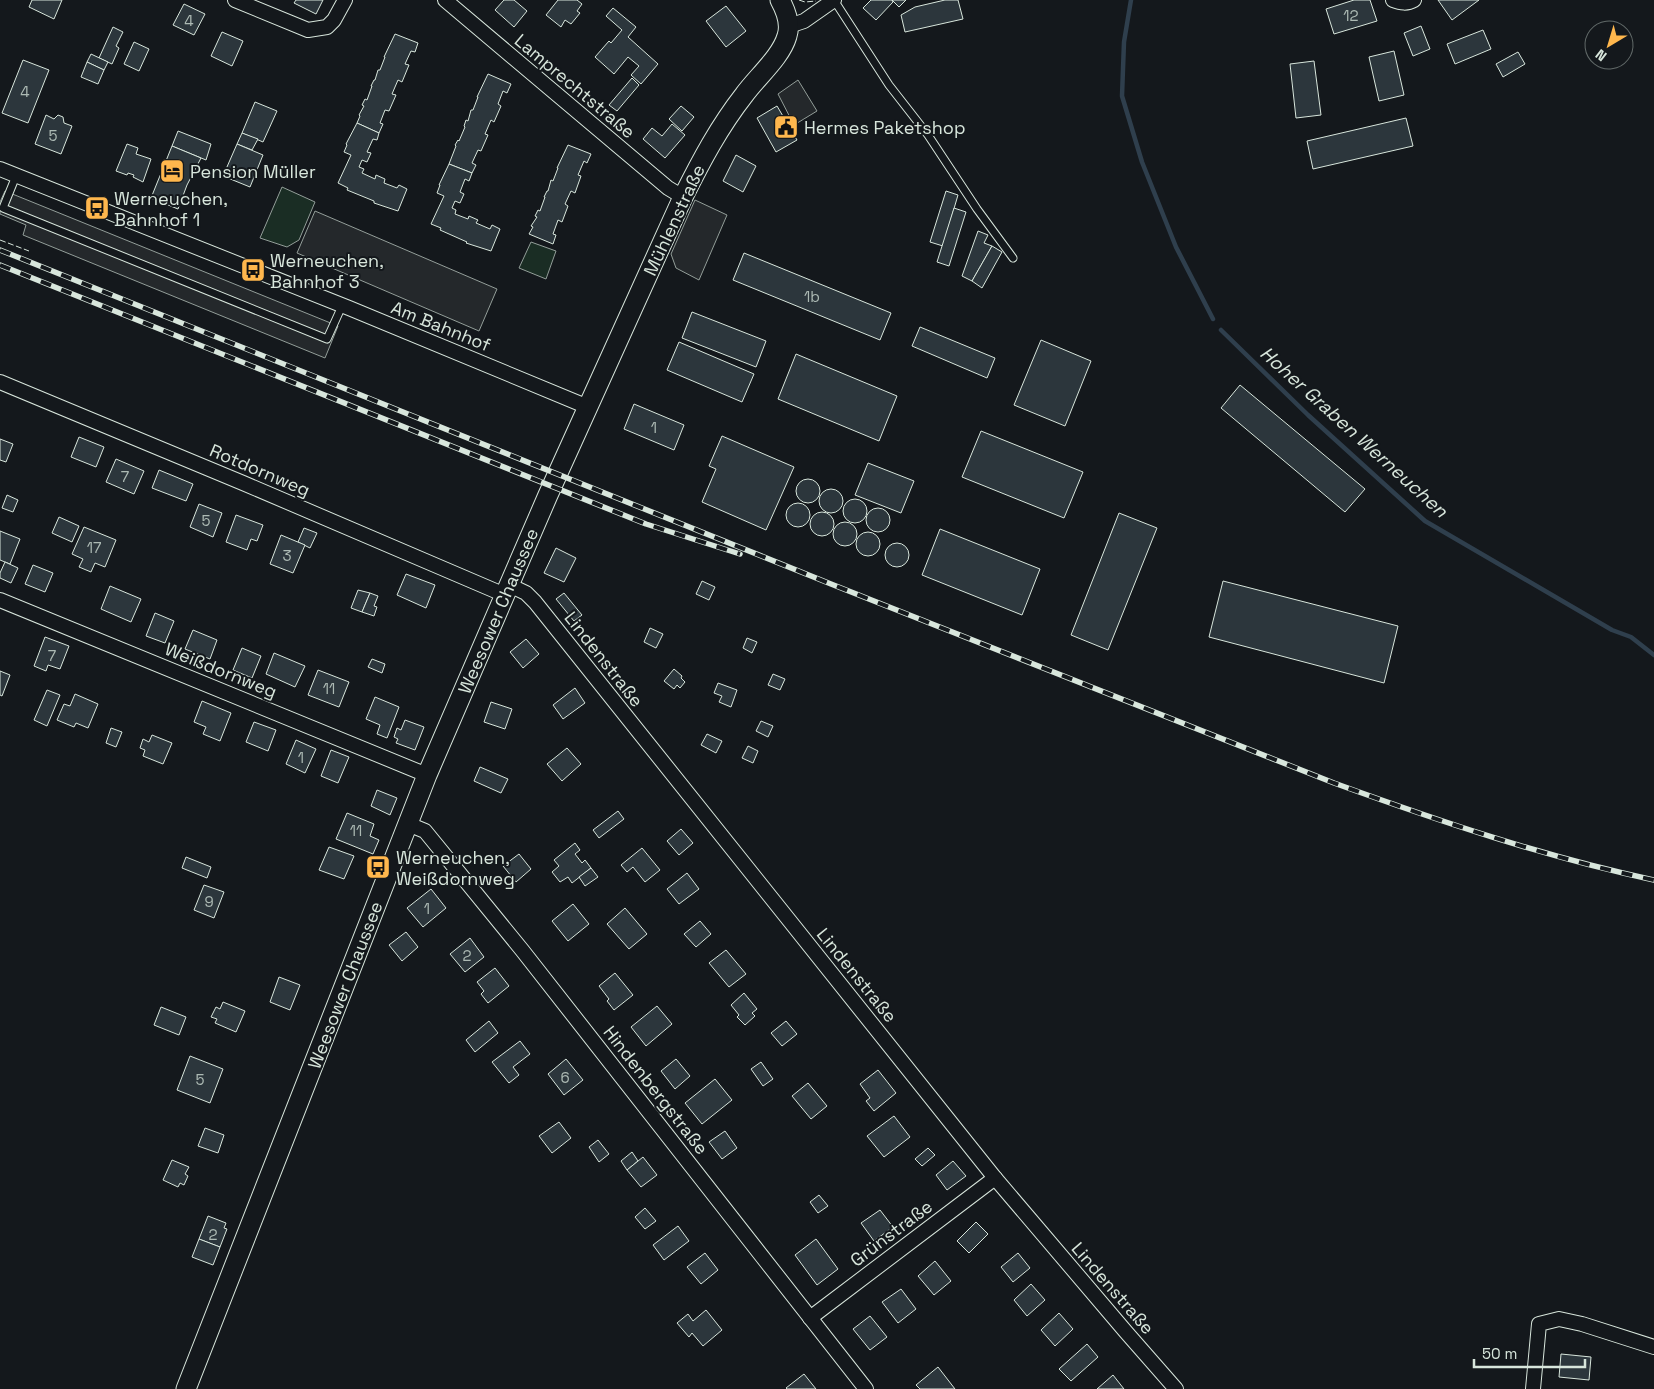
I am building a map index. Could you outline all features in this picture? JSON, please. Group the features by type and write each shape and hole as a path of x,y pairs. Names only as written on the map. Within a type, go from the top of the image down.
{"main road":[{"path":"780,0 790,26"},
{"name":"Mühlenstraße","path":"558,474 683,197 722,125 745,93 782,48 790,26"},
{"name":"Weesower Chaussee","path":"186,1389 276,1164 427,775 558,474"}],"street":[{"path":"235,0 308,30 327,27 334,20 345,0"},
{"name":"Lamprechtstraße","path":"445,0 668,188 683,197"},
{"path":"790,26 804,21 834,0"},
{"path":"1393,0 1400,3 1411,1"},
{"name":"Am Bahnhof","path":"0,169 588,407"},
{"name":"Rotdornweg","path":"0,382 507,590"},
{"name":"Lindenstraße","path":"507,590 526,594 535,602 995,1178 1176,1389"},
{"name":"Weißdornweg","path":"0,600 427,775"},
{"name":"Hindenbergstraße","path":"408,824 425,831 486,905 866,1389"},
{"name":"Grünstraße","path":"810,1318 995,1178"},
{"path":"1533,1389 1539,1324 1559,1319 1654,1346"}],"lane":[{"path":"834,0 888,86 928,135 1012,258"},
{"path":"16,176 3,208 327,339 342,306"}],"green space":[{"path":"282,187 315,202 299,240 287,247 260,238"},
{"path":"531,242 556,251 546,279 519,268"}],"shaded area":[{"path":"798,80 817,111 794,125 778,94"},
{"path":"5,191 338,326 325,358 23,235 26,225 0,214 0,202"},
{"path":"695,200 727,215 699,280 676,268 671,254"},
{"path":"315,211 497,289 479,331 297,253"}],"building":[{"path":"32,0 62,0 54,19 29,7"},
{"path":"296,0 323,0 316,14 294,3"},
{"path":"504,0 514,0 527,11 514,27 495,10"},
{"path":"558,0 577,0 582,4 577,11 580,13 571,24 565,20 561,27 546,15"},
{"path":"871,0 892,0 893,2 876,20 863,8"},
{"path":"892,0 906,0 899,7"},
{"path":"945,0 958,0 963,19 905,32 901,15 915,7"},
{"path":"1354,0 1370,0 1377,21 1334,34 1326,9"},
{"path":"1438,0 1479,0 1452,20"},
{"path":"184,4 205,14 194,35 173,25"},
{"path":"726,6 746,31 726,47 706,21"},
{"path":"613,8 636,27 628,37 658,64 641,84 631,75 639,66 628,57 614,74 595,57 622,30 606,16"},
{"path":"1421,26 1430,49 1413,56 1404,33"},
{"path":"113,27 123,32 116,46 119,48 112,64 99,58"},
{"path":"1483,30 1491,49 1455,64 1447,44"},
{"path":"222,32 243,41 232,66 211,56"},
{"path":"395,34 418,43 415,52 411,51 405,64 409,65 402,82 398,80 392,94 396,95 389,111 385,110 380,123 383,124 379,133 357,123 364,106 362,105 365,99 367,100 371,86"},
{"path":"134,42 149,49 139,71 124,64"},
{"path":"1394,51 1404,95 1379,101 1369,57"},
{"path":"1518,52 1525,64 1503,77 1496,64"},
{"path":"91,54 108,62 104,70 87,62"},
{"path":"23,60 49,70 28,123 2,113"},
{"path":"1314,61 1321,115 1296,118 1290,64"},
{"path":"87,62 104,70 98,84 81,77"},
{"path":"488,74 511,84 507,93 503,91 498,104 501,106 494,122 491,120 485,134 488,135 481,151 478,150 472,163 476,165 472,173 449,164 455,145 459,141 466,120 468,121 471,110 473,110"},
{"path":"632,78 639,85 617,111 609,105"},
{"path":"255,102 277,111 263,142 242,133"},
{"path":"681,106 694,117 682,131 669,119"},
{"path":"777,106 797,140 776,152 757,118"},
{"path":"46,115 54,119 58,115 63,117 64,123 72,126 61,154 35,144"},
{"path":"1406,118 1413,146 1313,169 1307,141"},
{"path":"357,123 379,133 377,140 373,139 367,152 371,153 367,162 362,160 359,167 364,169 362,173 375,179 376,175 385,179 384,183 397,188 399,185 407,189 398,211 374,203 374,201 347,190 348,188 338,183 351,155 344,152 346,144"},
{"path":"672,124 685,135 665,158 643,139 652,128 662,136"},
{"path":"178,131 211,144 206,160 172,146"},
{"path":"242,133 258,139 252,150 237,144"},
{"path":"127,144 138,148 136,154 151,159 143,182 133,177 134,175 128,173 127,175 116,171"},
{"path":"237,144 263,155 250,187 223,176"},
{"path":"568,145 591,154 587,163 584,161 578,175 581,176 575,193 571,191 565,204 568,206 562,222 558,220 553,234 556,235 553,244 529,234 533,227 531,226 537,217 535,216 538,210 540,211 551,180 553,181"},
{"path":"172,146 201,158 187,185 178,209 151,198"},
{"path":"736,155 756,166 743,192 723,181"},
{"path":"449,164 472,173 469,181 465,179 460,192 464,194 460,203 455,201 452,208 456,210 455,214 468,219 469,216 478,220 476,223 490,229 492,225 500,229 491,251 466,243 431,224 444,196 437,193"},
{"path":"946,191 958,195 943,246 930,242"},
{"path":"954,208 966,212 949,266 937,262"},
{"path":"978,231 988,235 984,243 992,246 972,281 962,276"},
{"path":"992,246 1002,252 982,288 972,281"},
{"path":"744,253 891,313 880,340 733,280"},
{"path":"692,312 766,341 756,367 682,338"},
{"path":"920,327 995,358 987,378 912,346"},
{"path":"1041,340 1091,361 1065,426 1014,405"},
{"path":"679,342 754,374 742,402 667,370"},
{"path":"796,354 897,396 879,441 778,399"},
{"path":"1240,385 1365,489 1345,512 1221,408"},
{"path":"634,404 684,425 674,450 624,429"},
{"path":"981,431 1083,472 1064,518 962,477"},
{"path":"722,436 794,467 766,530 702,502 716,469 709,466"},
{"path":"79,437 104,447 96,467 71,457"},
{"path":"0,439 13,444 6,462 0,460"},
{"path":"116,459 144,471 134,494 106,482"},
{"path":"868,463 914,481 901,513 855,495"},
{"path":"159,470 193,484 186,501 152,488"},
{"path":"808,479 817,482 820,491 817,500 808,503 799,500 796,491 799,482"},
{"path":"831,489 840,492 843,501 840,510 831,513 822,510 819,501 822,492"},
{"path":"7,495 18,500 13,512 2,508"},
{"path":"855,499 864,502 867,511 864,520 855,523 846,520 843,511 846,502"},
{"path":"798,503 807,506 810,515 807,524 798,527 789,524 786,515 789,506"},
{"path":"199,504 222,513 213,537 190,527"},
{"path":"878,508 887,511 890,520 887,529 878,532 869,529 866,520 869,511"},
{"path":"822,512 831,515 834,524 831,533 822,536 813,533 810,524 813,515"},
{"path":"1119,513 1157,528 1108,650 1071,635"},
{"path":"236,515 263,525 257,541 251,539 247,550 226,542"},
{"path":"59,517 79,526 72,542 52,533"},
{"path":"845,522 854,525 857,534 854,543 845,546 836,543 833,534 836,525"},
{"path":"84,527 116,540 105,567 95,563 91,572 79,567 83,559 72,554"},
{"path":"304,528 317,533 310,548 298,542"},
{"path":"940,529 1040,569 1022,615 922,575"},
{"path":"0,531 20,539 10,564 0,560"},
{"path":"868,532 877,535 880,544 877,553 868,556 859,553 856,544 859,535"},
{"path":"281,535 305,545 293,573 270,564"},
{"path":"897,543 906,546 909,555 906,564 897,567 888,564 885,555 888,546"},
{"path":"556,548 576,558 564,582 544,573"},
{"path":"5,562 18,568 11,583 0,578"},
{"path":"33,565 53,573 45,592 25,584"},
{"path":"406,574 435,585 426,608 397,595"},
{"path":"702,581 715,587 709,600 696,594"},
{"path":"1223,581 1398,626 1384,683 1209,637"},
{"path":"110,586 141,599 131,622 101,609"},
{"path":"358,590 370,593 362,612 351,608"},
{"path":"370,593 378,596 374,606 377,607 374,616 362,612"},
{"path":"564,593 582,615 574,621 556,599"},
{"path":"155,613 174,621 165,643 146,636"},
{"path":"650,628 663,634 656,648 644,642"},
{"path":"193,630 217,640 210,659 185,649"},
{"path":"45,637 69,646 60,669 48,665 46,671 34,666"},
{"path":"747,638 757,642 752,653 743,648"},
{"path":"526,639 539,654 523,668 510,652"},
{"path":"242,648 261,656 252,678 233,670"},
{"path":"274,653 305,666 295,687 266,674"},
{"path":"372,659 385,664 382,673 368,667"},
{"path":"674,669 682,676 681,678 685,682 680,688 677,685 674,689 664,681"},
{"path":"318,670 349,682 339,707 308,695"},
{"path":"0,671 10,675 2,696 0,695"},
{"path":"773,674 785,679 780,690 768,685"},
{"path":"718,683 737,690 731,707 719,702 722,696 714,693"},
{"path":"575,688 585,703 563,719 553,705"},
{"path":"47,690 60,695 47,726 34,720"},
{"path":"75,694 98,704 88,728 76,723 74,727 57,720 64,704 70,706"},
{"path":"375,697 399,707 387,738 377,734 380,725 366,719"},
{"path":"202,701 231,713 220,741 203,734 206,727 194,722"},
{"path":"491,702 512,709 505,729 484,722"},
{"path":"405,720 424,727 415,750 396,743 398,739 394,737 397,728 401,730"},
{"path":"761,721 773,726 768,737 756,731"},
{"path":"254,722 276,730 268,751 246,742"},
{"path":"111,728 122,732 116,747 106,743"},
{"path":"707,734 722,741 716,753 701,745"},
{"path":"152,735 172,743 163,764 143,756 145,750 140,748 143,739 149,742"},
{"path":"296,740 316,749 305,773 286,764"},
{"path":"748,746 758,751 753,763 742,758"},
{"path":"567,748 581,764 562,781 547,764"},
{"path":"331,750 349,757 338,783 321,776"},
{"path":"480,767 508,779 501,793 474,781"},
{"path":"377,790 397,798 390,815 371,806"},
{"path":"618,811 624,819 599,838 593,830"},
{"path":"347,813 374,824 370,836 379,840 373,854 336,839"},
{"path":"681,829 693,843 679,855 667,841"},
{"path":"575,843 580,850 575,854 582,863 585,860 591,868 572,883 568,877 560,882 552,872 559,866 554,860"},
{"path":"329,847 354,856 344,879 319,870"},
{"path":"642,848 660,870 645,882 633,867 627,872 621,865"},
{"path":"519,854 531,869 516,882 503,866"},
{"path":"186,857 211,867 207,878 182,868"},
{"path":"591,868 598,877 585,886 579,877"},
{"path":"687,873 699,889 679,904 667,889"},
{"path":"204,885 224,892 214,918 194,910"},
{"path":"431,889 446,908 423,927 407,908"},
{"path":"573,904 589,924 568,941 552,921"},
{"path":"625,908 647,934 629,949 607,924"},
{"path":"700,921 711,934 696,947 684,934"},
{"path":"406,932 418,947 402,961 389,945"},
{"path":"470,938 484,957 465,972 450,954"},
{"path":"726,950 746,974 729,987 709,963"},
{"path":"495,968 509,986 488,1003 481,994 484,991 477,982"},
{"path":"615,973 633,995 614,1010 607,1001 609,999 599,986"},
{"path":"279,977 300,985 290,1010 270,1002"},
{"path":"744,993 757,1009 752,1013 755,1016 745,1025 737,1017 739,1015 731,1005"},
{"path":"223,1002 245,1011 236,1032 215,1023 217,1019 211,1017 216,1007 220,1009"},
{"path":"657,1006 672,1024 646,1046 631,1027"},
{"path":"161,1007 186,1017 179,1035 154,1025"},
{"path":"489,1021 498,1033 475,1052 466,1040"},
{"path":"786,1021 797,1034 782,1046 771,1033"},
{"path":"520,1041 530,1054 513,1067 519,1075 509,1083 492,1062"},
{"path":"190,1056 223,1069 210,1103 177,1090"},
{"path":"566,1059 583,1080 564,1095 548,1074"},
{"path":"676,1059 690,1076 675,1089 661,1071"},
{"path":"761,1062 773,1079 763,1086 751,1069"},
{"path":"878,1070 896,1093 874,1111 866,1101 870,1098 860,1084"},
{"path":"715,1079 732,1100 702,1124 685,1103"},
{"path":"808,1083 827,1106 811,1119 792,1096"},
{"path":"894,1116 910,1137 884,1157 867,1136"},
{"path":"559,1122 571,1138 552,1153 539,1136"},
{"path":"205,1128 224,1135 218,1153 198,1146"},
{"path":"725,1131 737,1148 722,1159 709,1142"},
{"path":"598,1140 609,1154 599,1162 589,1147"},
{"path":"928,1148 935,1155 922,1166 915,1159"},
{"path":"632,1152 638,1161 627,1170 621,1161"},
{"path":"643,1157 657,1175 641,1187 627,1170"},
{"path":"172,1160 189,1167 185,1174 188,1176 184,1185 180,1183 178,1187 163,1180"},
{"path":"953,1161 966,1176 947,1190 936,1175"},
{"path":"819,1195 828,1206 818,1213 810,1202"},
{"path":"645,1208 656,1221 645,1229 635,1217"},
{"path":"880,1210 893,1227 874,1241 861,1223"},
{"path":"208,1216 226,1223 224,1228 227,1229 220,1247 199,1239"},
{"path":"976,1222 988,1234 969,1253 957,1241"},
{"path":"678,1226 689,1241 664,1260 653,1245"},
{"path":"199,1239 220,1247 213,1265 192,1257"},
{"path":"816,1239 838,1269 817,1285 795,1255"},
{"path":"705,1253 718,1270 701,1284 687,1267"},
{"path":"1018,1253 1030,1268 1013,1282 1001,1267"},
{"path":"935,1261 951,1281 934,1295 918,1276"},
{"path":"1031,1284 1045,1300 1027,1316 1014,1300"},
{"path":"901,1289 916,1309 898,1323 882,1302"},
{"path":"706,1310 722,1330 703,1346 692,1333 689,1337 677,1323 688,1314 693,1321"},
{"path":"1059,1313 1073,1329 1055,1346 1041,1330"},
{"path":"870,1316 887,1337 870,1350 853,1329"},
{"path":"1087,1344 1098,1357 1071,1381 1059,1369"},
{"path":"1561,1354 1591,1357 1589,1380 1559,1377"},
{"path":"938,1367 955,1389 920,1389 916,1385"},
{"path":"804,1374 816,1389 786,1388"},
{"path":"1113,1375 1124,1389 1097,1389"}],"waterway":[{"name":"Hoher Graben Werneuchen","path":"1131,0 1124,42 1122,96 1142,162 1176,247 1213,319"},
{"name":"Hoher Graben Werneuchen","path":"1221,330 1308,415 1425,521 1612,630 1631,637 1654,655"}],"railway":[{"path":"0,250 831,584 1334,783 1492,837 1613,871 1654,880"},
{"path":"0,265 646,524 740,554"}],"fence":[{"path":"799,0 805,2 816,1"},
{"path":"0,240 29,251"}],"place":[{"name":"Hermes Paketshop","path":"786,127"},
{"name":"Pension Müller","path":"172,171"},
{"name":"Werneuchen, Bahnhof 1","path":"97,208"},
{"name":"Werneuchen, Bahnhof 3","path":"253,270"},
{"name":"Werneuchen, Weißdornweg","path":"378,867"}]}
